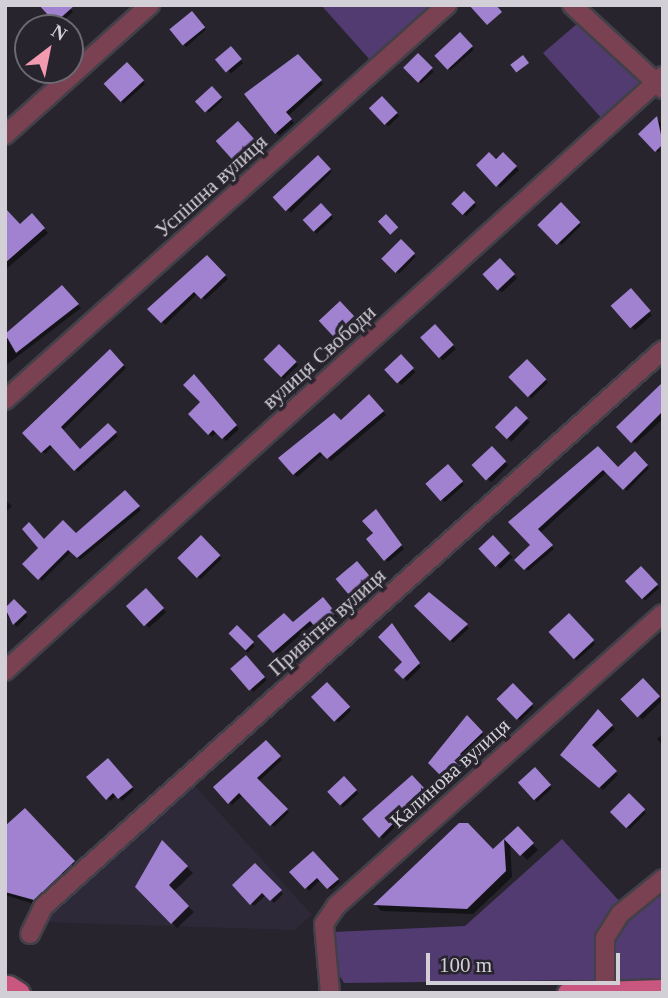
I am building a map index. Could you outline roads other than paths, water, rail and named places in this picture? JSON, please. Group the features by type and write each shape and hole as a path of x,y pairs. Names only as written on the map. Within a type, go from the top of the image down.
{"main road":[{"path":"568,993 663,990"}],"street":[{"path":"5,135 150,5"},
{"name":"Успішна вулиця","path":"5,400 447,5"},
{"path":"572,5 661,82"},
{"name":"вулиця Свободи","path":"5,671 661,82"},
{"name":"Привітна вулиця","path":"30,934 44,907 663,350"},
{"name":"Калинова вулиця","path":"330,993 324,925 336,906 663,614"},
{"path":"605,991 605,938 620,914 663,879"}]}
